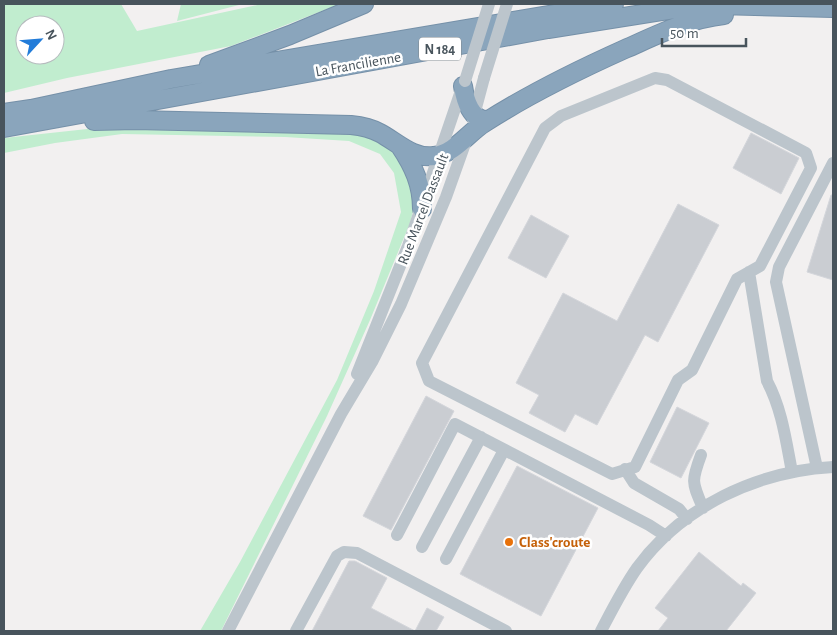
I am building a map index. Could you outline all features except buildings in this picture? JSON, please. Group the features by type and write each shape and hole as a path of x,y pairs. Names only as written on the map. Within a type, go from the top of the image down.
{"highway":[{"path":"171,79 290,35 364,4"},
{"name":"La Francilienne","path":"4,112 31,109 171,79 614,4"},
{"name":"La Francilienne","path":"4,128 548,29 657,11 718,5 833,8"},
{"path":"69,116 99,121 153,120 351,125 370,128 400,146 422,156 439,155 456,146 468,135 481,118 563,77 686,23 716,16 813,7"},
{"path":"464,83 466,100 481,118"},
{"path":"400,146 415,170 419,181 422,209"}],"street":[{"name":"Rue Marcel Dassault","path":"341,414 422,209 489,4"},
{"path":"481,118 484,78 507,4"},
{"path":"655,78 667,80 806,153 812,168 760,266 737,279 692,370 678,380 634,467 626,470 612,474 429,382 422,364 544,128 562,116 655,78"},
{"name":"Rue Marcel Dassault","path":"228,631 341,414 372,362 401,304 442,206 468,135"},
{"path":"817,468 776,282 779,267 833,163"},
{"path":"749,272 767,381 776,396 792,472"},
{"path":"397,535 455,424 649,525 666,536"},
{"path":"422,547 481,437"},
{"path":"446,559 504,450"},
{"path":"701,455 693,476 695,489 703,508"},
{"path":"601,631 627,583 644,559 666,536 687,519 735,490 792,472 833,467"},
{"path":"626,470 634,483 679,509 687,519"},
{"path":"296,631 337,556 344,552 357,553 506,631"}],"green space":[{"path":"4,4 121,4 137,31 262,4 340,4 231,46 67,78 4,93"},
{"path":"181,4 238,4 239,5 177,21"},
{"path":"115,126 372,134 403,158 415,204 410,223 370,320 327,416 221,631 200,631 240,562 337,380 374,291 401,212 394,173 380,154 349,141 285,137 122,134 55,143 4,153 4,138"}],"place":[{"name":"Class'croute","path":"509,542"}]}
